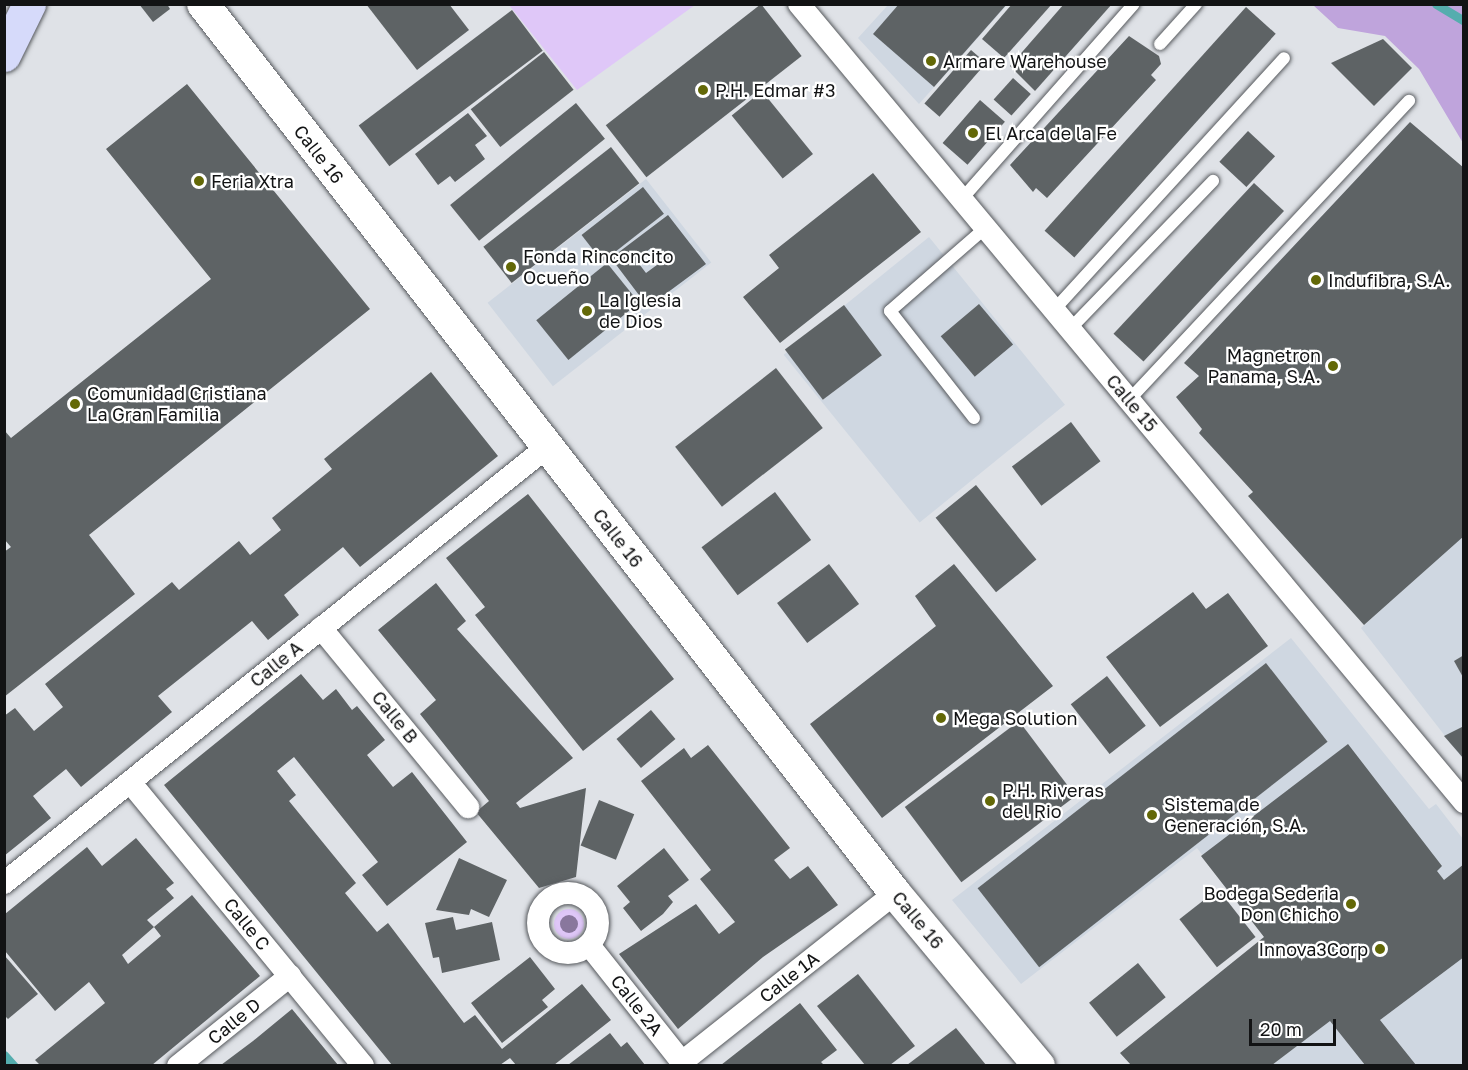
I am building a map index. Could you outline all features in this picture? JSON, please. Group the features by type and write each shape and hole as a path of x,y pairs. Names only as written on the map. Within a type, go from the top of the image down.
{"main road":[{"path":"4,55 29,4"},
{"name":"Calle 16","path":"203,4 896,893 1039,1065"}],"street":[{"name":"Calle 15","path":"799,4 1464,802"},
{"name":"Calle A","path":"4,883 547,447"},
{"name":"Calle B","path":"321,628 468,807"},
{"name":"Calle C","path":"130,782 363,1065"},
{"name":"Calle 1A","path":"684,1064 896,893"},
{"name":"Calle 2A","path":"589,945 684,1064"},
{"name":"Calle D","path":"178,1065 290,976"}],"lane":[{"path":"961,200 1134,4"},
{"path":"1160,44 1196,4"},
{"path":"1054,310 1284,58"},
{"path":"1129,400 1409,101"},
{"path":"1070,329 1213,181"},
{"path":"974,418 890,311 985,228"}],"shaded area":[{"path":"509,5 695,5 577,90"},
{"name":"Armare Warehouse","path":"888,5 1007,5 919,104 858,38"},
{"path":"1313,5 1463,5 1463,143 1419,69 1385,36 1338,28"},
{"path":"646,179 711,263 553,386 488,303"},
{"path":"929,237 1065,405 920,523 784,355"},
{"path":"1463,536 1463,759 1361,628"},
{"path":"1291,638 1429,809 1436,804 1463,839 1463,1065 1272,1065 1329,1021 1197,848 1021,984 952,900"},
{"path":"569,909 580,913 584,924 580,935 569,939 558,935 554,924 558,913"}],"building":[{"path":"139,4 167,4 170,9 153,22"},
{"path":"366,4 449,4 469,30 417,70"},
{"name":"P.H. Edmar #3","path":"761,4 802,56 646,177 606,125"},
{"name":"Armare Warehouse","path":"899,4 1007,4 934,87 873,34"},
{"path":"1012,4 1052,4 1004,58 982,39"},
{"path":"1064,4 1112,4 1035,91 1010,66"},
{"path":"1246,7 1276,34 1074,257 1045,231"},
{"path":"512,10 543,51 389,166 359,126"},
{"path":"1129,36 1159,56 1161,64 1151,75 1156,80 1047,198 1036,188 1033,192 1010,165"},
{"path":"1383,39 1412,68 1374,106 1331,63"},
{"path":"971,50 986,63 940,117 924,104"},
{"path":"544,52 574,90 500,147 471,109"},
{"path":"1013,78 1031,94 1011,116 994,100"},
{"path":"187,84 370,309 89,535 135,594 4,697 4,552 11,547 4,539 4,430 11,438 211,279 106,149"},
{"path":"762,91 813,154 783,178 732,116"},
{"name":"El Arca de la Fe","path":"980,100 1005,122 968,165 943,143"},
{"path":"576,103 605,139 479,241 450,205"},
{"path":"468,113 487,136 475,145 485,159 455,182 450,176 438,185 415,154"},
{"path":"1410,122 1464,168 1464,536 1364,625 1248,496 1253,492 1199,433 1202,429 1176,397 1199,376 1184,363"},
{"path":"1248,131 1275,156 1246,187 1219,162"},
{"path":"611,147 639,183 512,283 483,247"},
{"path":"873,173 921,232 780,343 743,297 779,268 769,255"},
{"path":"1254,183 1284,211 1143,362 1114,334"},
{"path":"643,187 664,214 602,262 582,235"},
{"path":"668,215 706,264 648,307 611,258","holes":["651,248 661,262 646,273 636,260"]},
{"name":"La Iglesia de Dios","path":"607,263 639,303 568,360 536,320"},
{"path":"979,304 1013,345 975,377 941,336"},
{"path":"844,305 882,355 823,400 785,350"},
{"path":"776,368 823,428 722,507 675,447"},
{"path":"431,372 498,456 360,567 343,547 284,595 299,615 268,640 252,621 158,696 172,712 81,787 66,769 33,796 51,818 4,856 4,716 15,708 34,731 63,707 45,684 172,582 179,590 239,541 250,555 281,530 272,518 332,469 324,459"},
{"path":"1071,422 1100,461 1041,506 1012,467"},
{"path":"976,485 1036,560 996,592 936,518"},
{"path":"775,492 811,540 738,595 702,547"},
{"path":"528,494 674,679 583,751 475,615 485,607 446,558"},
{"path":"829,564 859,604 807,643 777,603"},
{"name":"Mega Solution","path":"954,564 1053,686 882,818 810,724 936,626 915,596"},
{"path":"436,583 466,621 457,629 573,758 516,803 520,808 586,788 576,877 539,888 476,812 489,801 420,714 436,700 378,630"},
{"path":"1193,592 1206,609 1228,593 1268,646 1160,727 1106,657"},
{"path":"1464,655 1464,679 1454,661"},
{"name":"Sistema de Generación, S.A.","path":"1266,663 1328,742 1039,967 978,888"},
{"path":"301,674 323,700 336,689 352,710 357,706 385,740 367,755 393,787 412,772 467,842 387,906 362,875 378,862 294,757 277,771 296,795 289,801 356,883 345,893 377,932 388,923 464,1023 475,1015 502,1049 582,984 611,1020 554,1065 516,1065 510,1058 500,1065 392,1065 164,785"},
{"path":"1107,676 1146,726 1110,754 1071,704"},
{"path":"651,710 675,739 641,768 617,739"},
{"name":"P.H. Riveras del Rio","path":"1019,721 1076,796 961,882 905,807"},
{"path":"1464,726 1464,759 1444,736"},
{"path":"1348,744 1442,866 1437,871 1444,880 1464,864 1464,957 1380,1020 1416,1065 1365,1065 1330,1021 1272,1065 1131,1065 1120,1053 1264,937 1201,856"},
{"path":"708,745 790,848 774,860 790,879 808,866 838,905 763,957 678,1029 619,954 696,904 719,934 735,922 700,879 711,870 641,781 684,748 691,758"},
{"path":"599,800 634,814 616,860 581,845"},
{"path":"136,838 174,883 166,889 174,898 147,920 154,927 192,895 260,976 152,1065 40,1065 35,1060 105,1003 89,982 55,1011 5,951 5,914 87,847 102,866","holes":["154,927 161,936 128,964 122,955"]},
{"path":"664,848 689,880 668,896 673,902 663,914 641,931 623,908 630,902 617,886"},
{"path":"459,858 507,880 489,917 471,909 469,915 436,910"},
{"path":"1218,889 1256,937 1217,967 1179,919"},
{"path":"453,917 456,930 492,922 500,960 442,973 439,957 433,958 425,923"},
{"path":"4,955 38,994 8,1019 4,1015"},
{"path":"530,957 555,989 542,1000 548,1007 502,1043 471,1003"},
{"path":"1138,963 1166,997 1117,1037 1089,1003"},
{"path":"858,974 915,1046 890,1065 865,1065 817,1006"},
{"path":"800,1003 837,1050 821,1062 824,1065 721,1065"},
{"path":"292,1009 338,1065 221,1065 253,1041"},
{"path":"956,1028 986,1065 907,1065"},
{"path":"610,1033 621,1047 627,1042 645,1065 568,1065"}],"waterway":[{"path":"1436,4 1464,21"},
{"path":"4,1055 14,1066"}],"place":[{"name":"Armare Warehouse","path":"931,61"},
{"name":"P.H. Edmar #3","path":"703,90"},
{"name":"El Arca de la Fe","path":"973,133"},
{"name":"Feria Xtra","path":"199,181"},
{"name":"Fonda Rinconcito Ocueño","path":"511,267"},
{"name":"Indufibra, S.A.","path":"1316,280"},
{"name":"La Iglesia de Dios","path":"587,311"},
{"name":"Magnetron Panama, S.A.","path":"1333,366"},
{"name":"Comunidad Cristiana La Gran Familia","path":"75,404"},
{"name":"Mega Solution","path":"941,718"},
{"name":"P.H. Riveras del Rio","path":"990,801"},
{"name":"Sistema de Generación, S.A.","path":"1152,815"},
{"name":"Bodega Sederia Don Chicho","path":"1351,904"},
{"name":"Innova3Corp","path":"1380,949"}]}
